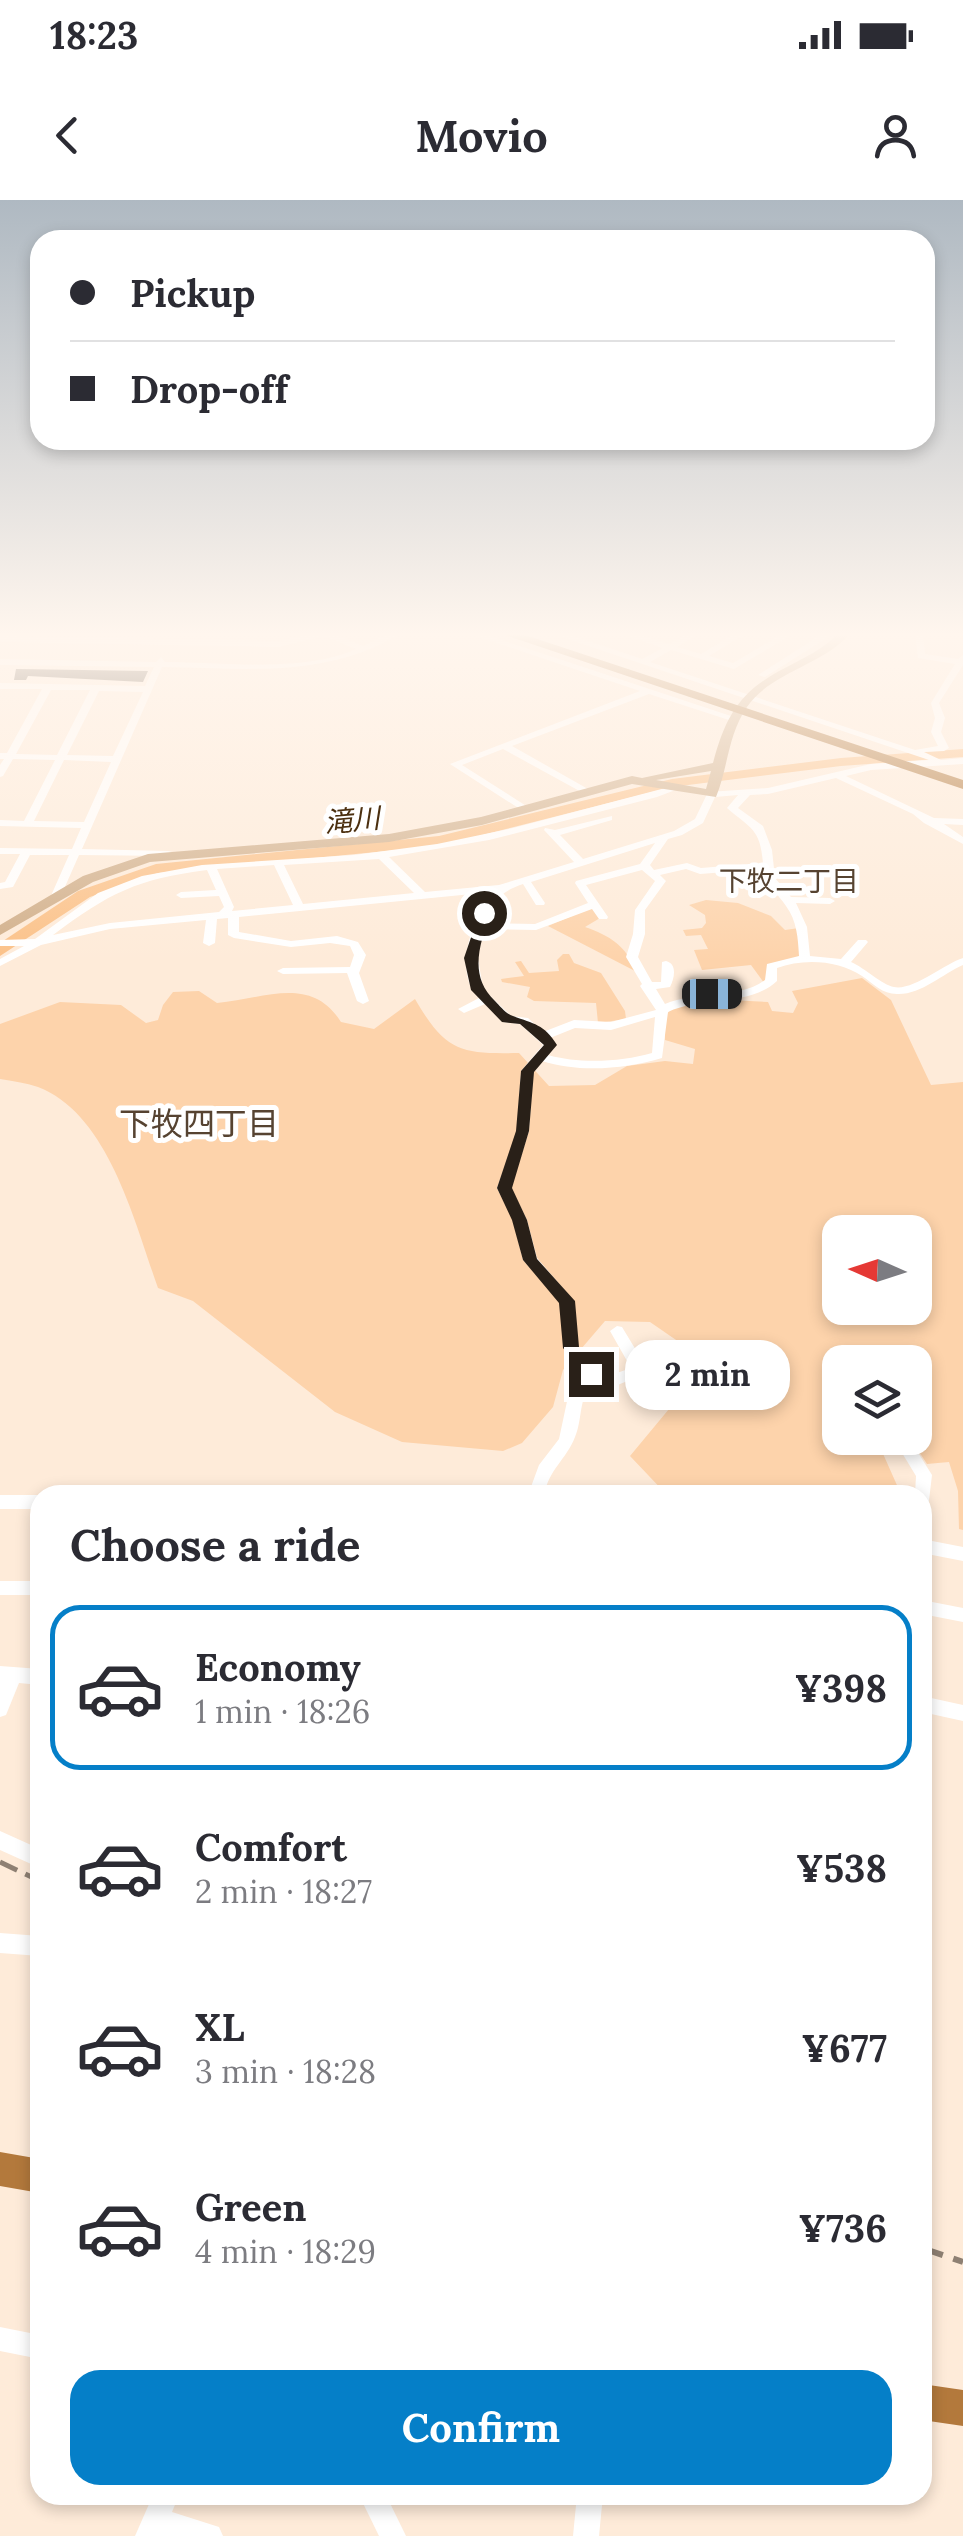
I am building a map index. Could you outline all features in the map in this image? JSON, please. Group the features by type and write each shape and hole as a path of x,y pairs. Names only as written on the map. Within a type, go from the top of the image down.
{"highway":[{"path":"847,743 922,764 963,782"},
{"path":"0,2169 30,2174"},
{"path":"932,2403 963,2408"}],"main road":[{"path":"716,778 729,743"},
{"path":"0,931 114,867 172,854 389,838 646,780 716,778"},
{"path":"646,780 673,788 716,778"}],"street":[{"path":"28,824 68,743"},
{"path":"55,898 123,743"},
{"path":"513,743 455,764 526,809"},
{"path":"880,743 913,751 944,748 942,743"},
{"path":"505,746 584,792"},
{"path":"913,751 922,764 943,762"},
{"path":"0,774 5,756 116,759"},
{"path":"805,958 802,927 770,878 758,826 732,808 746,793 872,767 963,764"},
{"path":"837,775 963,841"},
{"path":"0,943 44,941 96,928 500,888 694,826 716,778 746,793"},
{"path":"0,962 44,941 69,914 118,887 159,874 382,856 501,835 673,788"},
{"path":"552,834 608,818"},
{"path":"928,821 963,822"},
{"path":"0,823 87,825"},
{"path":"543,823 580,862"},
{"path":"541,1057 552,1062 584,1063 653,1058 660,1044 662,1011 632,953 640,934 640,910 661,879 664,838"},
{"path":"0,851 172,854"},
{"path":"0,886 9,884 26,852"},
{"path":"382,856 422,895"},
{"path":"278,864 299,907"},
{"path":"603,918 580,882 661,879 687,866 700,871 768,866"},
{"path":"209,943 229,907 211,868"},
{"path":"525,880 540,902"},
{"path":"500,888 486,906 470,958 477,990 507,1019 524,1021 545,1036 550,1045 528,1071 522,1131 504,1188 520,1220 530,1260 567,1301 572,1348 591,1374 615,1380 640,1370 617,1331"},
{"path":"181,895 222,893"},
{"path":"787,900 830,901"},
{"path":"478,926 536,927 594,905"},
{"path":"222,916 234,935 264,936 290,944 333,936 354,944 360,955 353,970 362,1001"},
{"path":"342,938 346,924"},
{"path":"843,964 862,942"},
{"path":"545,1036 574,1024 610,1026 662,1011 680,999 764,988 771,981 772,966 805,958 843,964 912,990 928,977 963,962"},
{"path":"646,986 666,985 666,964"},
{"path":"283,971 353,970"},
{"path":"464,1008 486,1000"},
{"path":"538,1485 542,1468 568,1438 573,1398 591,1374"},
{"path":"912,1455 924,1474 923,1485"},
{"path":"0,1502 30,1502"},
{"path":"932,1548 963,1554"},
{"path":"0,1588 30,1588"},
{"path":"932,1609 963,1615"},
{"path":"0,1709 7,1674"},
{"path":"932,1706 963,1713"},
{"path":"0,1840 30,1855"},
{"path":"0,1944 30,1946"},
{"path":"0,2339 30,2344"},
{"path":"377,2505 393,2536"},
{"path":"586,2536 589,2505"},
{"path":"156,2517 210,2536"}],"shaded area":[{"path":"706,900 738,903 771,916 785,930 799,928 803,957 770,964 765,984 751,965 702,970 694,950 708,949 701,935 686,936 683,930 702,928 706,923 705,915 689,905"},
{"path":"593,907 600,918 585,927 616,943 628,955 635,971 548,926"},
{"path":"569,954 574,963 601,973 626,1019 598,1023 596,1003 534,1001 527,997 530,987 502,982 501,979 524,976 515,962 521,961 529,973 559,971 557,960"},
{"path":"862,978 891,1000 931,1085 963,1082 963,1530 959,1529 958,1491 949,1462 927,1464 921,1455 932,1455 932,1345 822,1345 822,1455 884,1455 897,1485 658,1485 630,1456 708,1362 650,1322 605,1321 563,1370 553,1407 522,1443 503,1451 402,1442 335,1412 193,1301 158,1288 116,1174 83,1121 63,1101 38,1087 0,1079 0,1024 60,1002 121,1005 146,1023 158,1020 173,992 199,991 217,1003 301,994 329,1007 341,1022 374,1029 415,999 446,1040 468,1050 519,1053 549,1086 595,1085 627,1066 665,1061 693,1064 695,1049 665,1040 665,1016 672,1008 727,996 729,1000 768,1002 772,1011 793,1013 798,1003 792,991"}],"waterway":[{"name":"滝川","path":"0,951 84,894 156,869 439,841 672,783 841,762 963,753"}],"railway":[{"path":"0,1862 30,1876"},
{"path":"932,2251 963,2262"}],"district":[{"name":"下牧二丁目","path":"789,881"},
{"name":"下牧四丁目","path":"199,1124"}],"route":[{"path":"484,913 470,958 477,990 507,1019 524,1021 545,1036 550,1045 526,1076 522,1131 504,1188 520,1220 530,1260 567,1301 572,1348 591,1374"}]}
